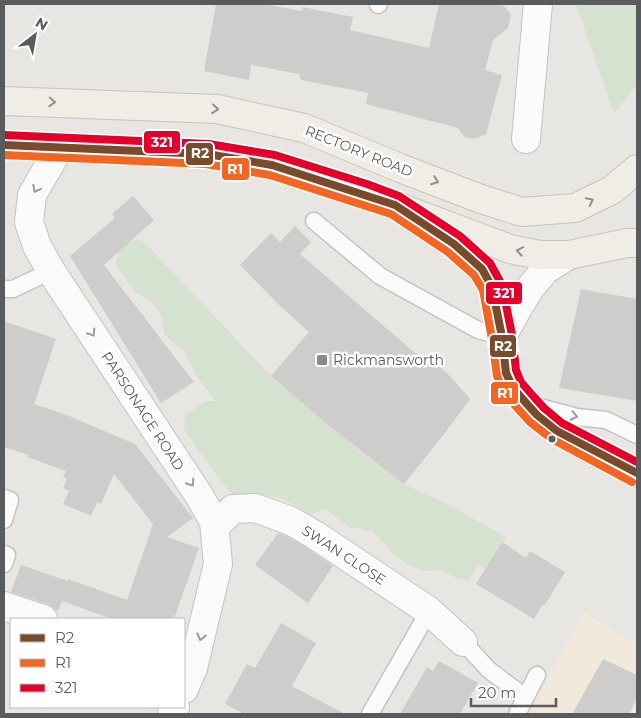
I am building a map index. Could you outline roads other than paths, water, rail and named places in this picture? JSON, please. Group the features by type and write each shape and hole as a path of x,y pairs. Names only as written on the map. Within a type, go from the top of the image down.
{"main road":[{"name":"RECTORY ROAD","path":"4,100 208,108 227,111 304,128 481,199 522,212 574,208 612,190 637,169"},
{"path":"4,145 207,154 272,165 364,194 510,249 540,255 569,255 627,242 637,243"}],"street":[{"path":"526,139 538,4"},
{"name":"PARSONAGE ROAD","path":"60,147 32,195 29,222 37,246 51,271 200,497 215,526 218,564 187,674"},
{"path":"395,205 454,244 482,269 492,287 502,337 506,373 513,388 527,404 557,431 637,472"},
{"path":"502,337 519,306 545,270 569,255"},
{"name":"SWAN CLOSE","path":"215,526 232,509 255,508 291,521 429,611 463,642"},
{"path":"4,606 40,618"}],"lane":[{"path":"314,221 380,276 478,330 502,337"},
{"path":"4,289 13,289 51,271"},
{"path":"527,404 577,417 606,420 637,435"},
{"path":"4,498 10,500 4,520"},
{"path":"4,554 7,555 4,564"},
{"path":"370,714 429,611"},
{"path":"463,642 489,670 525,697"},
{"path":"517,714 537,675"}],"place":[{"name":"Rickmansworth","path":"322,360"}]}
